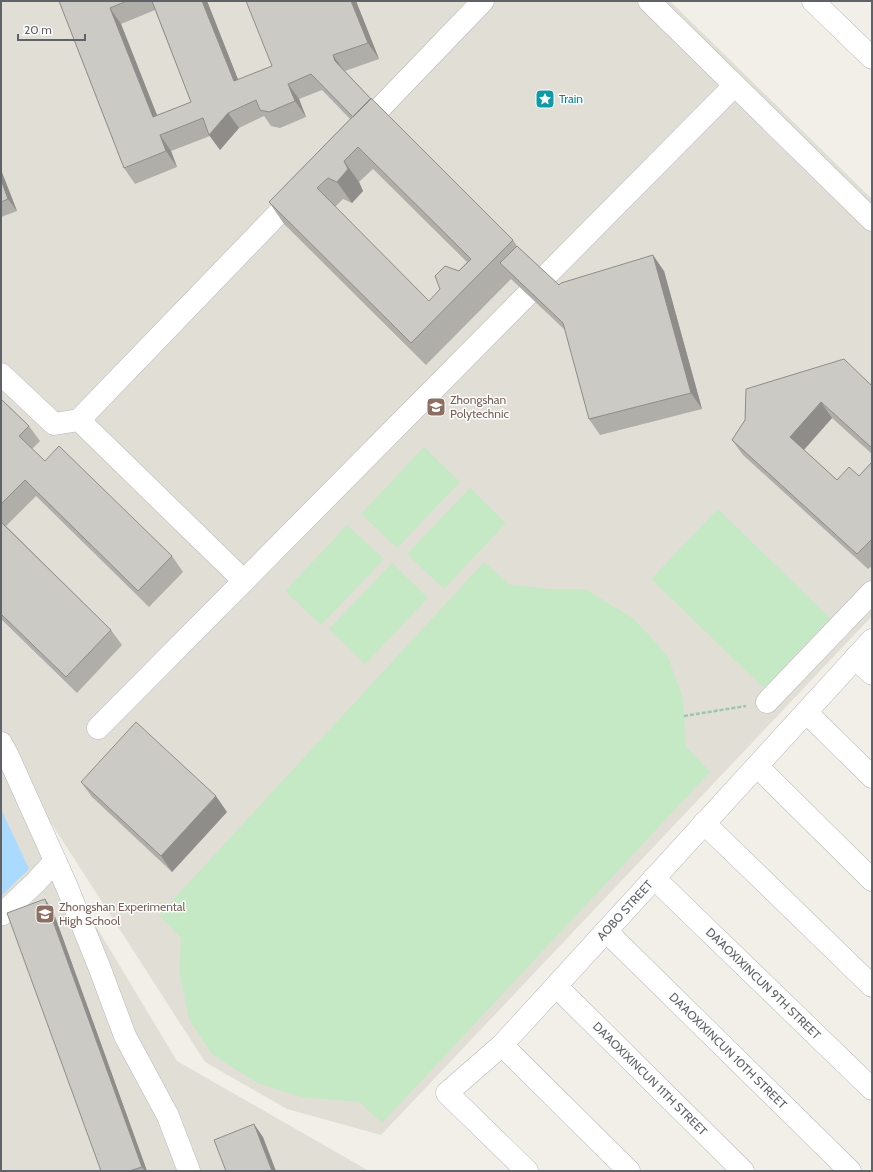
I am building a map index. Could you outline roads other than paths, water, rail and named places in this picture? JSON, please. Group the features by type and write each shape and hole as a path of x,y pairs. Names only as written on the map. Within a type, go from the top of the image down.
{"street":[{"path":"346,144 483,1"},
{"path":"649,1 872,220"},
{"path":"813,1 872,58"},
{"path":"98,728 734,86"},
{"path":"1,374 54,424 79,420 312,178"},
{"path":"79,420 244,581"},
{"path":"767,702 872,592"},
{"name":"AOBO STREET","path":"527,1171 447,1093 502,1045 872,640"},
{"path":"855,658 872,674"},
{"path":"806,712 872,777"},
{"path":"1,743 12,763 67,888 125,1036 168,1116 189,1171"},
{"path":"757,766 872,880"},
{"path":"704,823 872,986"},
{"path":"1,915 35,883 55,861"},
{"name":"DA'AOXIXINCUN 9TH STREET","path":"654,878 872,1089"},
{"name":"DA'AOXIXINCUN 10TH STREET","path":"606,931 850,1171"},
{"name":"DA'AOXIXINCUN 11TH STREET","path":"556,986 743,1171"},
{"path":"502,1045 629,1171"}],"water":[{"path":"1,809 29,869 1,896"}],"place":[{"name":"Train","path":"545,99"},
{"name":"Zhongshan Polytechnic","path":"436,407"},
{"name":"Zhongshan Experimental High School","path":"45,914"}]}
